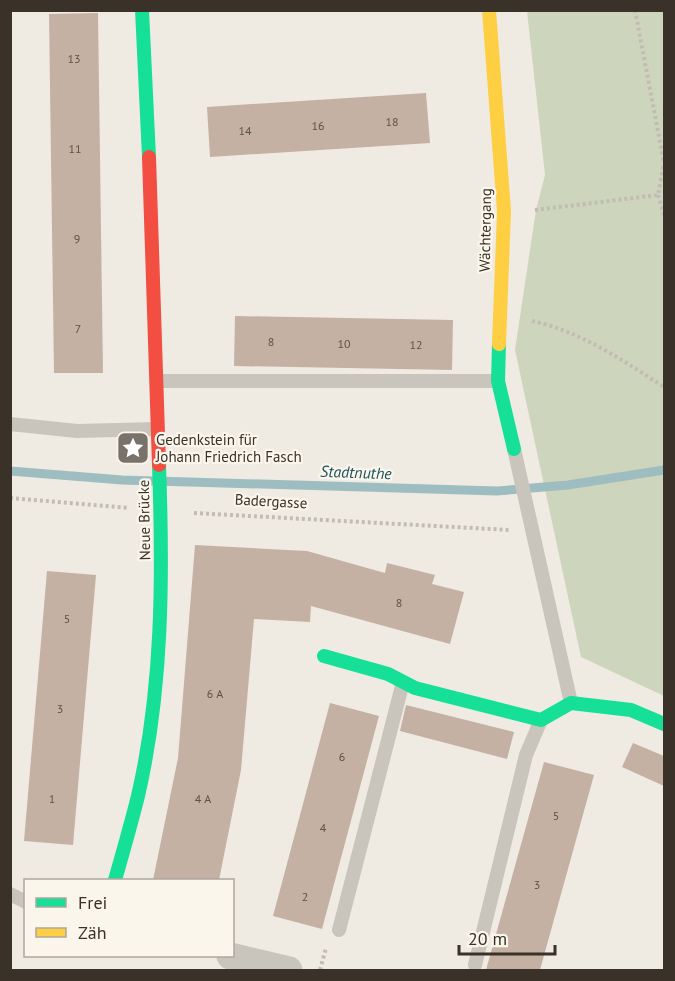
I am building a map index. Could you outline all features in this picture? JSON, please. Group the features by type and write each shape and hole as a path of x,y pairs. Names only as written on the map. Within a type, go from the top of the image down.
{"street":[{"name":"Neue Brücke","path":"115,879 138,795 150,723 158,640 161,508 155,381 152,221 142,10"},
{"name":"Wächtergang","path":"489,10 504,211 498,381 513,449"},
{"path":"324,656 388,675 415,688 541,720 571,703 631,710 664,724"},
{"path":"234,957 277,969"}],"lane":[{"path":"155,381 498,381"},
{"path":"10,424 77,432 157,429"},
{"path":"513,449 571,703"},
{"path":"339,930 403,682"},
{"path":"475,965 526,755 541,720"},
{"path":"10,894 24,901"}],"path":[{"path":"635,10 664,163 658,195 664,215"},
{"path":"504,211 536,210 658,195"},
{"path":"500,314 543,323 580,338 622,359 664,387"},
{"name":"Badergasse","path":"10,498 161,508 529,525"}],"green space":[{"path":"527,11 664,11 664,696 581,657 515,350 536,210 545,175"}],"building":[{"path":"98,13 103,373 54,373 49,14"},
{"path":"426,93 430,143 210,157 207,107"},
{"path":"235,316 453,320 452,370 234,366"},
{"path":"195,545 307,551 385,573 387,563 435,575 432,584 464,592 450,644 311,606 310,622 254,619 241,770 219,879 153,879 178,758"},
{"path":"47,571 96,575 73,845 24,841"},
{"path":"330,703 379,716 322,929 273,916"},
{"path":"406,705 514,732 507,759 400,731"},
{"path":"633,743 664,756 664,786 622,767"},
{"path":"544,762 594,775 540,970 486,970"}],"waterway":[{"name":"Stadtnuthe","path":"10,471 122,480 497,491 568,485 664,470"}],"traffic: fast":[{"path":"142,10 149,157"},
{"path":"499,344 498,381 514,449"},
{"path":"115,879 138,796 157,673 161,589 159,465"},
{"path":"324,656 388,674 415,688 541,720 571,703 631,710 664,724"}],"traffic: slow":[{"path":"489,10 504,211 499,344"}],"traffic: jam":[{"path":"149,157 159,465"}],"place":[{"name":"Gedenkstein für Johann Friedrich Fasch","path":"133,448"}]}
